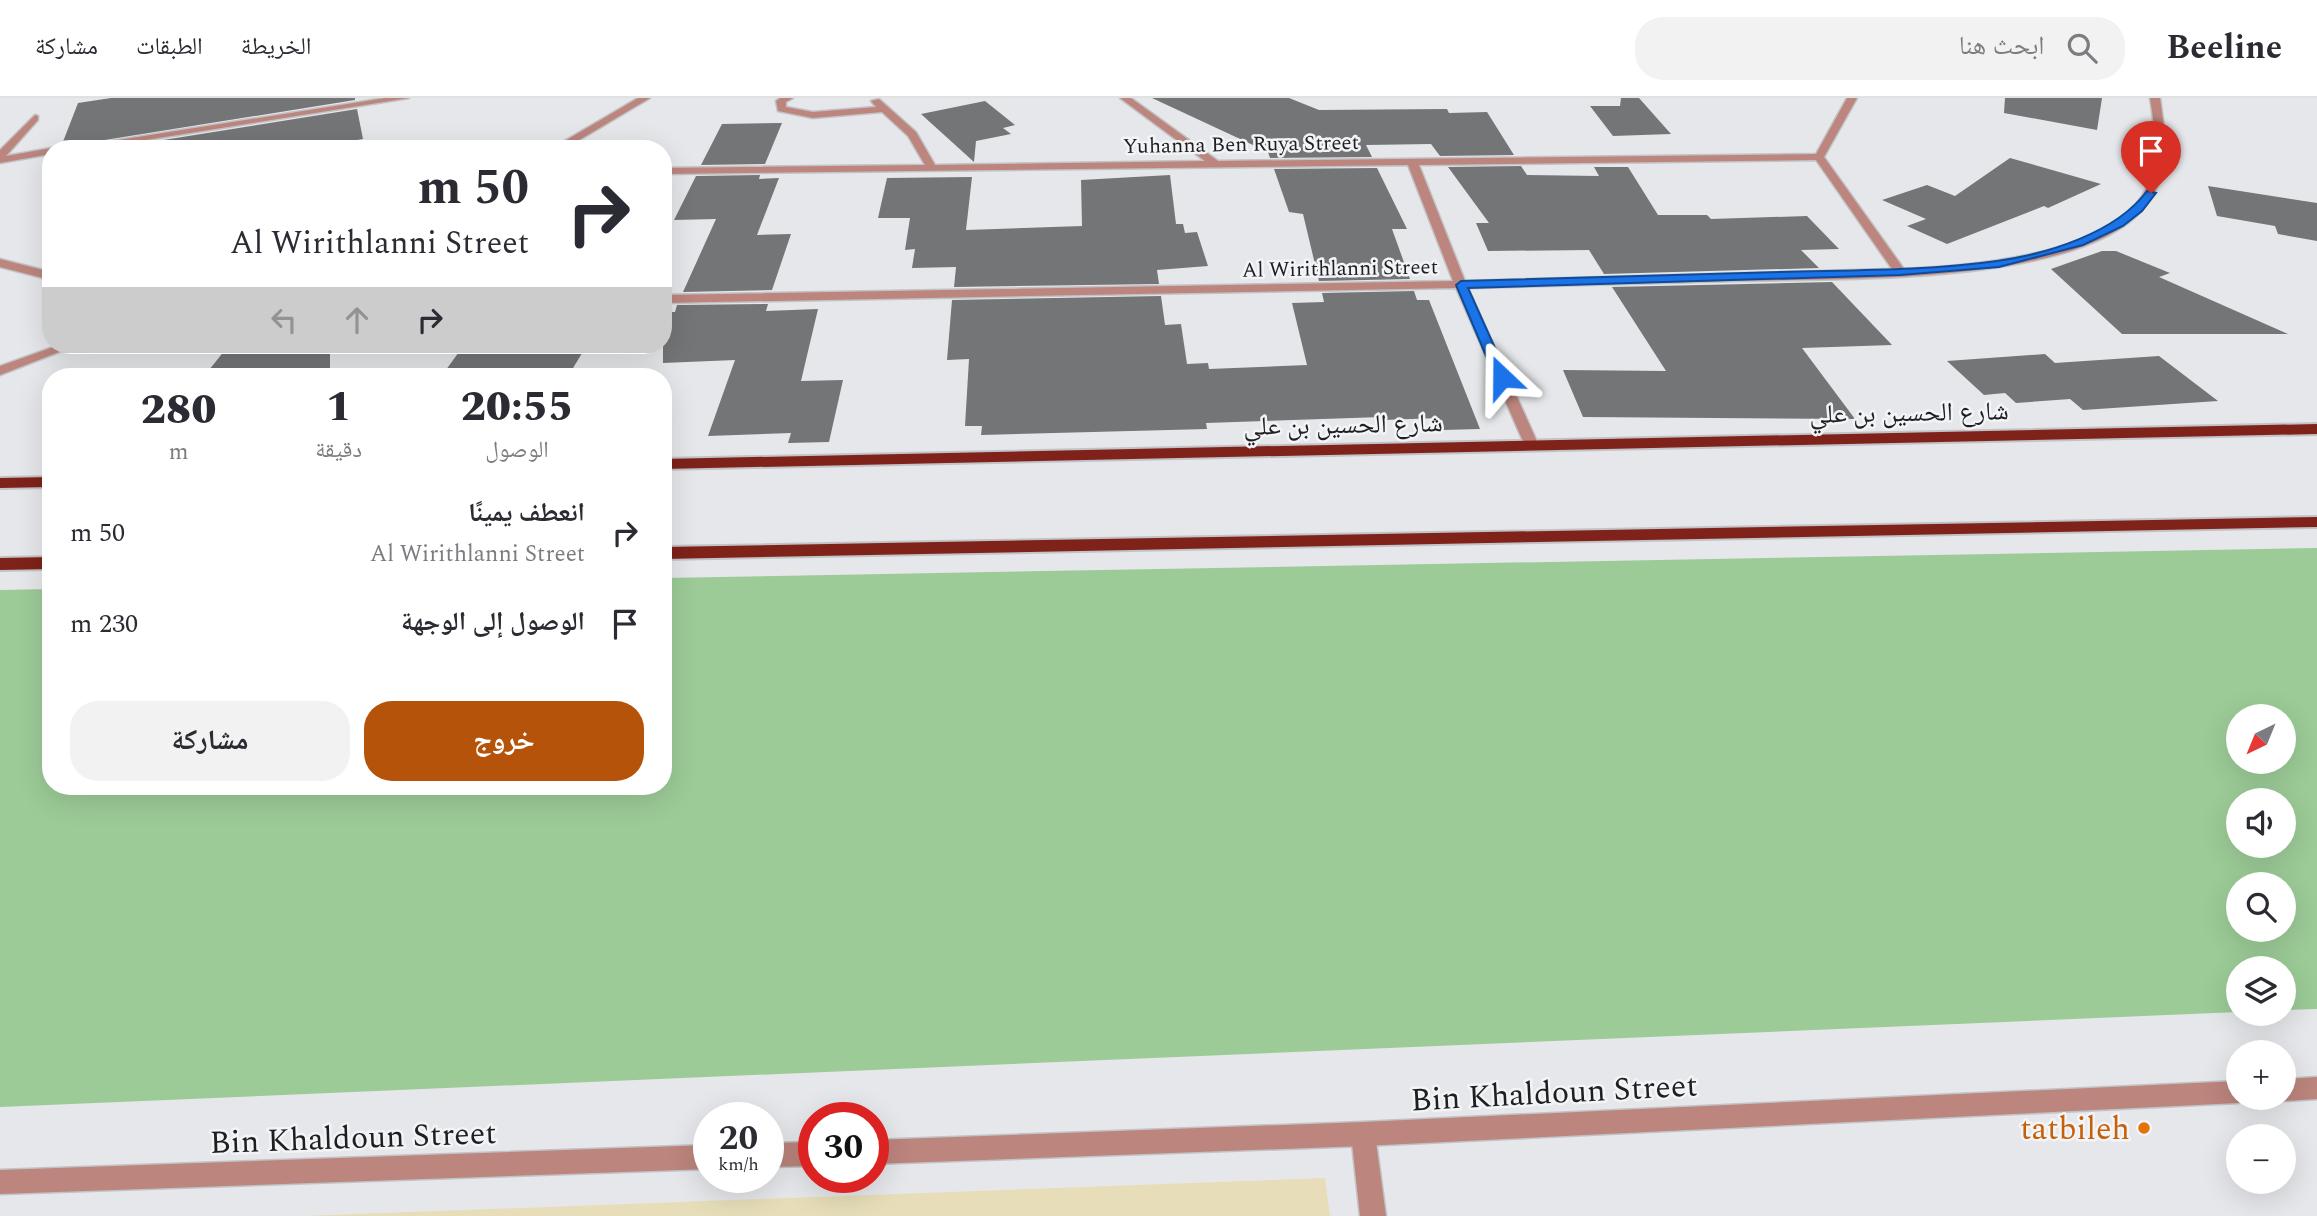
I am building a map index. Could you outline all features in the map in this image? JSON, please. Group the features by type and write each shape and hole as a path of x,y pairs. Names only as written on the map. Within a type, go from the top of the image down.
{"highway":[{"name":"شارع الحسين بن علي","path":"672,464 2317,429"},
{"path":"0,483 42,482"},
{"path":"672,553 2317,522"},
{"path":"0,564 42,563"}],"street":[{"path":"126,140 404,98"},
{"path":"572,140 645,98"},
{"path":"788,98 781,101 781,109 799,115 882,109"},
{"path":"874,98 882,109 912,134 932,168"},
{"path":"1125,98 1214,163"},
{"path":"1852,98 1819,157 1900,272"},
{"name":"Al Wirithlanni Street","path":"672,299 1461,285 1900,272 1999,264 2079,242 2120,224 2145,201 2163,151 2155,98"},
{"path":"0,158 35,118"},
{"path":"0,158 42,152"},
{"name":"Yuhanna Ben Ruya Street","path":"672,171 1819,157"},
{"path":"1412,162 1461,285 1532,446"},
{"path":"0,263 42,274"},
{"path":"0,371 46,354"},
{"path":"2296,1089 2317,1088"},
{"name":"Bin Khaldoun Street","path":"889,1151 1363,1134 2226,1093"},
{"path":"1363,1134 1373,1216"},
{"name":"Bin Khaldoun Street","path":"0,1182 693,1158"}],"green space":[{"path":"2317,548 2317,1009 2296,1010 2296,956 2226,956 2226,1013 0,1107 0,590 42,589 42,795 672,795 672,578"}],"sand":[{"path":"1325,1178 1330,1216 303,1216"}],"building":[{"path":"111,98 355,98 105,140 64,140 78,103"},
{"path":"1152,98 1289,98 1319,110 1447,109 1449,113 1487,112 1514,155 1440,156 1431,144 1366,145 1372,157 1270,158 1268,152"},
{"path":"1621,98 1639,98 1671,134 1613,136 1590,106 1620,106"},
{"path":"2005,98 2102,98 2097,130 2004,113"},
{"path":"985,101 1015,125 1003,128 1011,134 976,141 974,162 921,114"},
{"path":"357,109 363,139 357,140 163,140"},
{"path":"782,123 765,164 701,165 722,124"},
{"path":"2010,158 2101,184 2048,208 2044,206 1947,244 1907,226 1926,219 1882,200 1927,185 1955,196"},
{"path":"1521,166 1527,175 1599,176 1594,167 1628,167 1658,215 1707,215 1711,219 1807,216 1839,249 1801,250 1819,268 1604,274 1589,250 1488,251 1476,223 1489,223 1448,167"},
{"path":"1377,168 1407,229 1392,229 1410,279 1319,281 1303,214 1289,212 1274,169"},
{"path":"760,175 759,179 779,178 757,235 791,234 772,290 683,292 716,219 674,220 696,176"},
{"path":"1170,175 1176,224 1183,224 1185,233 1197,232 1208,266 1157,270 1159,284 954,287 956,267 912,268 915,249 905,250 910,218 878,218 887,178 972,177 966,230 1082,226 1081,180"},
{"path":"2208,186 2317,203 2317,241 2278,234 2275,226 2217,216"},
{"path":"2102,251 2116,251 2170,273 2159,277 2288,334 2122,334 2051,269"},
{"path":"1832,282 1892,345 1802,348 1855,419 1583,417 1563,370 1666,371 1612,287"},
{"path":"1414,291 1417,300 1429,300 1480,429 1443,430 1439,418 1383,420 1382,417 1206,423 1207,429 981,435 982,426 965,426 969,359 947,360 952,300 1161,296 1165,325 1181,324 1187,364 1208,363 1209,369 1307,365 1292,303 1324,302 1322,293"},
{"path":"768,304 766,311 818,309 801,381 843,380 829,442 788,443 791,433 708,436 735,360 663,363 663,354 672,354 672,312 675,312 677,305"},
{"path":"222,354 330,354 330,368 211,368"},
{"path":"457,354 582,354 573,368 447,368"},
{"path":"2045,354 2055,363 2159,356 2218,401 2083,410 2070,399 2016,403 2005,393 1984,395 1947,361"}],"place":[{"name":"tatbileh","path":"2144,1128"}],"route":[{"path":"1502,377 1461,285 1900,272 1999,264 2040,255 2120,224 2139,209 2151,193"}]}
